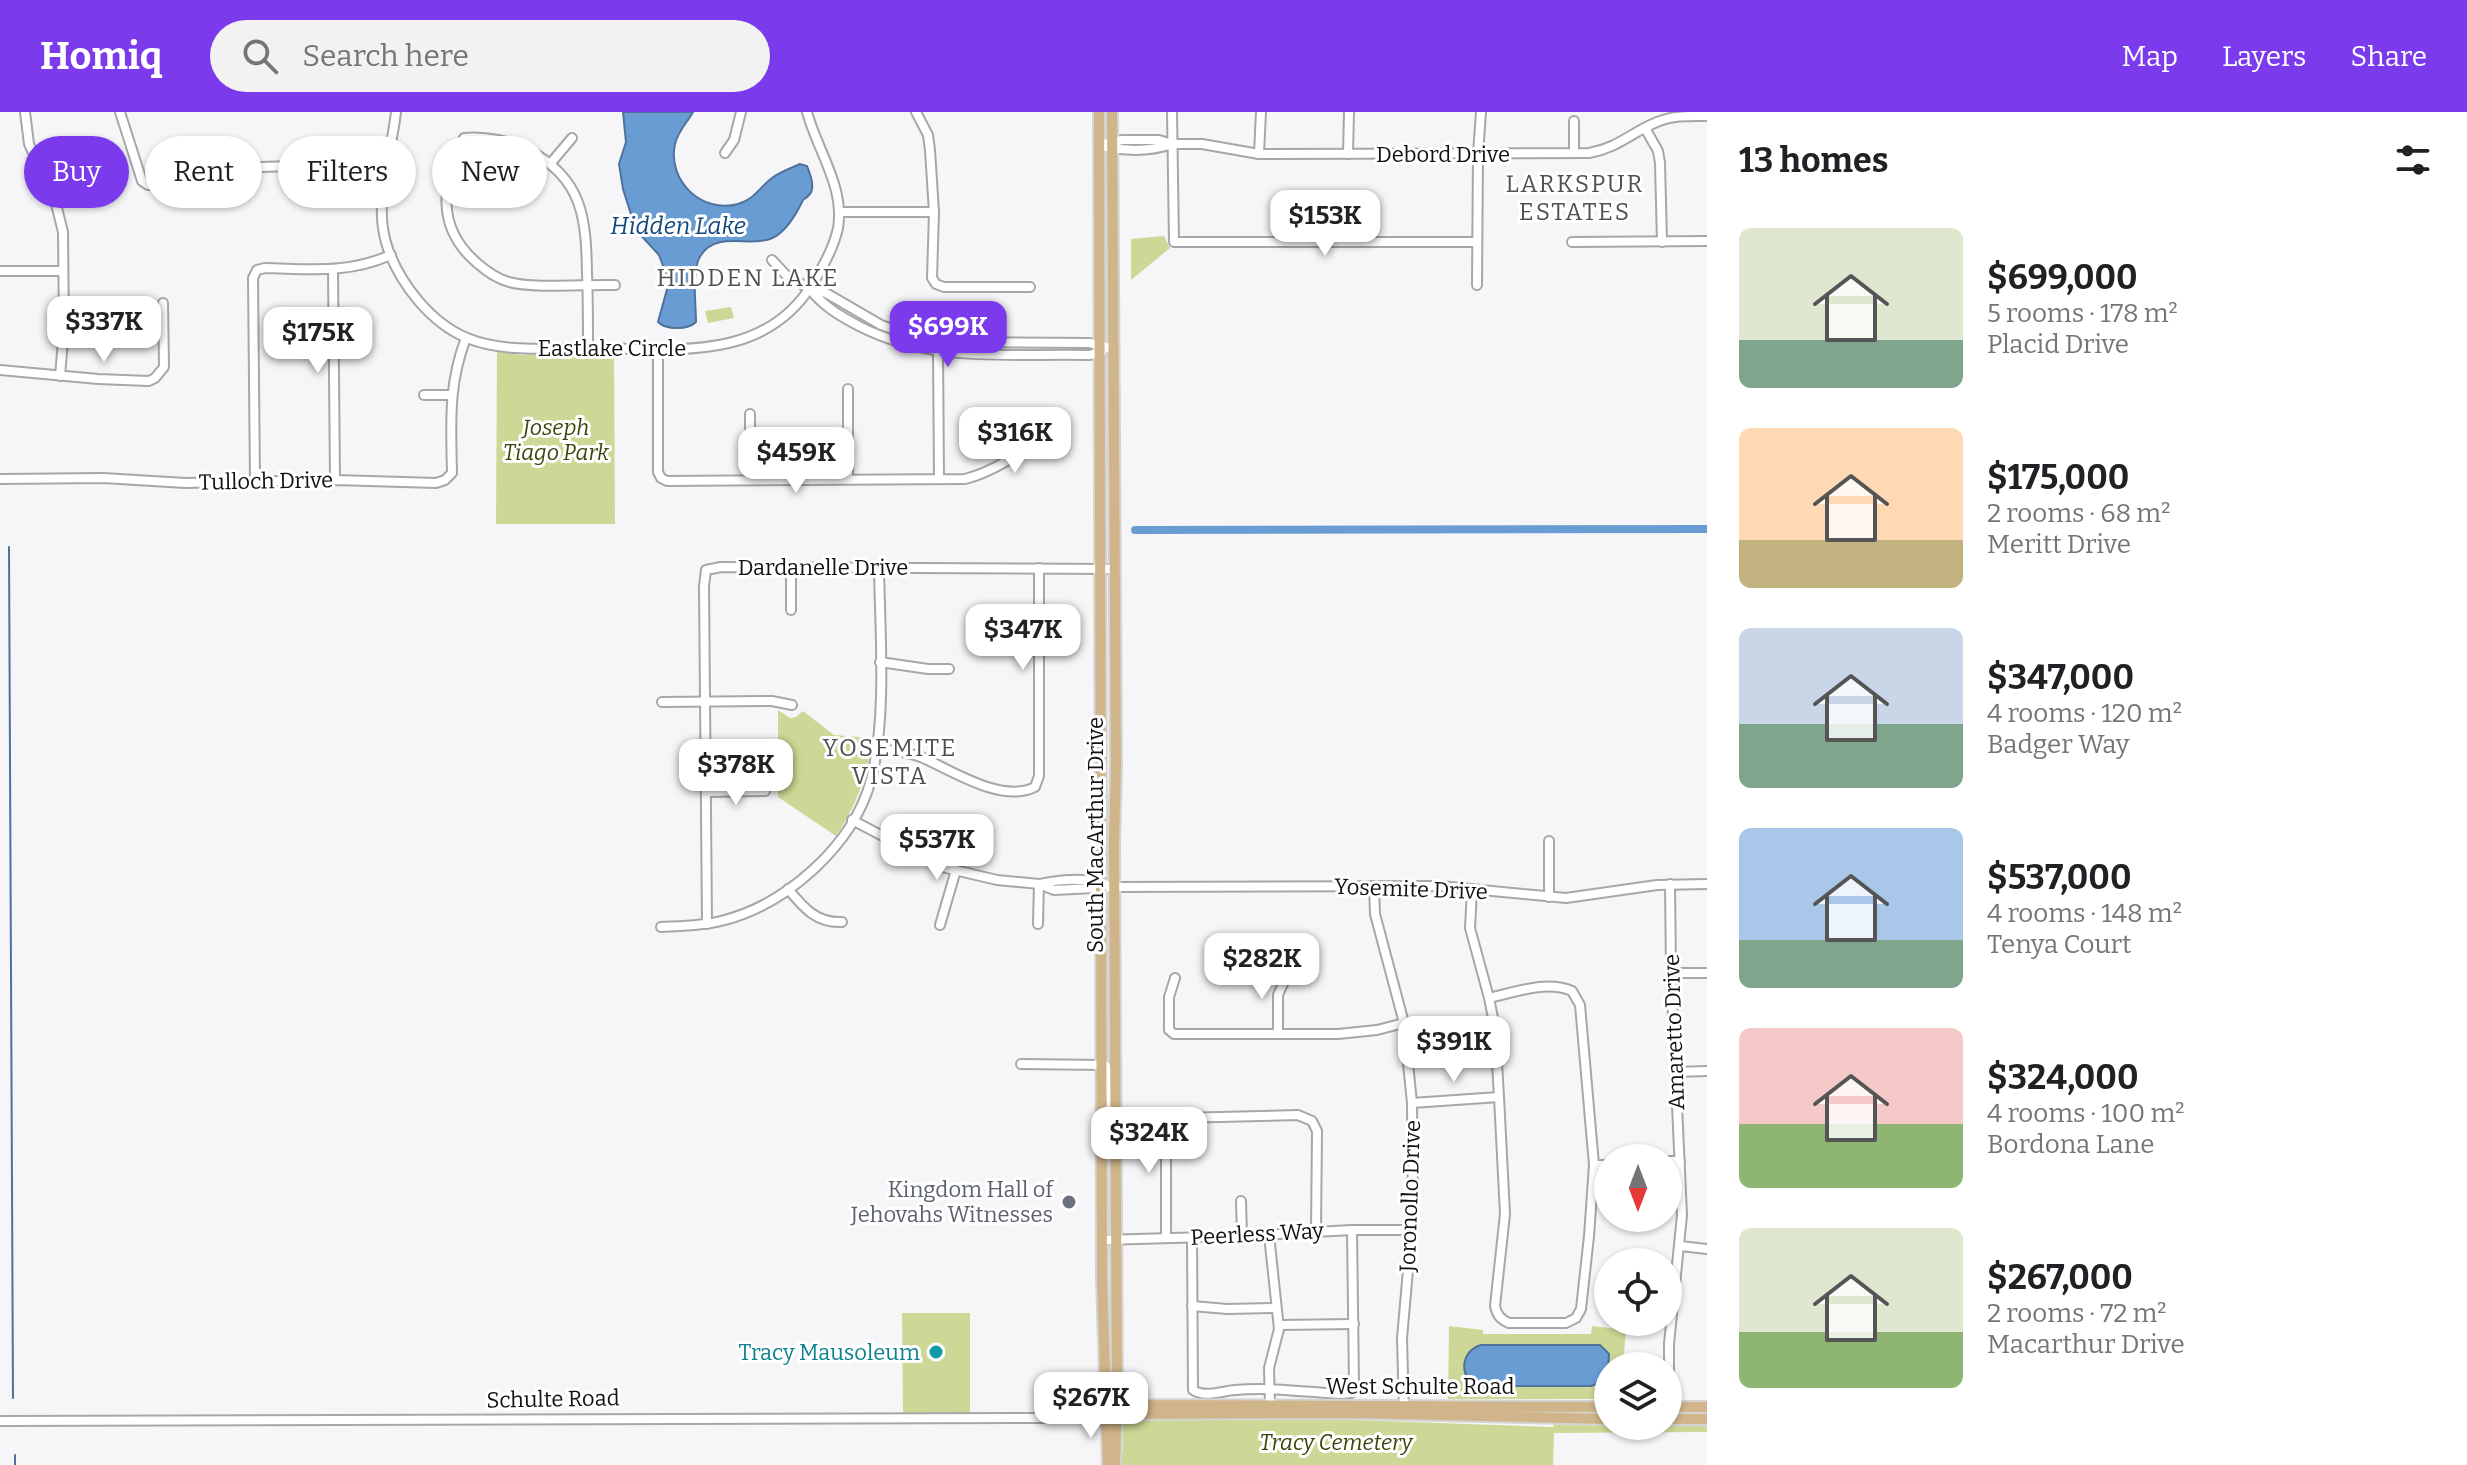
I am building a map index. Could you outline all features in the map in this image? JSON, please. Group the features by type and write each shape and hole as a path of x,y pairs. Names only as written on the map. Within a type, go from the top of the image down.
{"main road":[{"name":"South MacArthur Drive","path":"1099,112 1102,1240 1106,1347 1113,1413"},
{"name":"South MacArthur Drive","path":"1112,112 1117,1380 1113,1413"},
{"path":"1117,1380 1122,1395 1135,1404 1232,1406"},
{"name":"West Schulte Road","path":"1232,1406 1594,1418"},
{"name":"Schulte Road","path":"1113,1413 1232,1406"},
{"name":"West Schulte Road","path":"1329,1413 1594,1407"},
{"path":"1682,1411 1707,1407"},
{"path":"1108,1465 1113,1413"},
{"path":"1113,1413 1115,1465"},
{"name":"Schulte Road","path":"1113,1413 1329,1413"},
{"path":"1682,1415 1707,1419"}],"street":[{"path":"25,112 29,144 60,215 64,329 60,376"},
{"path":"120,112 142,181 148,185 197,182 233,168 278,167"},
{"name":"Eastlake Circle","path":"394,136 396,112"},
{"path":"725,153 734,140 741,112"},
{"name":"Eastlake Circle","path":"381,208 382,224 400,275 437,319 466,338 510,347 706,348 731,344 752,337 782,319 810,289 837,230 839,212 835,189 807,112"},
{"path":"916,112 928,135 934,212 931,274 936,284 944,287 1030,287"},
{"path":"1172,112 1174,242 1477,242"},
{"path":"1259,154 1261,112"},
{"path":"1348,154 1349,112"},
{"path":"1477,285 1481,112"},
{"name":"Debord Drive","path":"1099,145 1158,149 1172,144 1202,144 1259,154 1589,153 1612,148 1645,128 1679,116 1707,116"},
{"path":"1574,121 1574,153"},
{"path":"1645,128 1658,151 1660,163 1662,242"},
{"path":"588,348 588,284 587,232 575,193 562,175 538,155 513,143 464,138 447,181 446,201 449,222 457,241 470,256 508,282 530,285 588,284 615,285"},
{"path":"550,164 572,138"},
{"path":"839,212 934,212"},
{"path":"1572,242 1707,241"},
{"path":"255,481 253,278 257,270 333,270 368,264 391,255"},
{"path":"772,260 786,275 810,289 826,293 881,325 901,332 936,340 1090,343 1100,349"},
{"path":"333,270 335,480"},
{"path":"0,271 63,271"},
{"path":"810,289 820,303 876,335 939,353 1090,355 1100,349 1114,349"},
{"path":"0,370 149,381 164,367 163,303"},
{"name":"Tulloch Drive","path":"0,479 436,483 452,473 451,395 454,372 466,338"},
{"path":"936,340 939,353 939,479"},
{"path":"658,348 658,472 667,481 965,479 980,476 1012,458 1035,437 1035,414"},
{"path":"848,389 848,479"},
{"path":"424,395 451,395"},
{"path":"750,414 750,480"},
{"name":"Dardanelle Drive","path":"705,702 706,570 721,567 1115,569"},
{"path":"791,567 791,610"},
{"path":"661,927 723,921 760,907 811,874 852,820 870,783 877,749 879,567"},
{"path":"877,749 918,756 996,789 1030,790 1038,783 1039,568"},
{"path":"880,662 949,669"},
{"path":"662,702 772,701 792,705"},
{"path":"705,702 707,924"},
{"path":"706,792 765,791"},
{"name":"Yosemite Drive","path":"852,820 914,854 956,870 997,880 1039,884 1054,880 1114,887 1440,886 1549,897 1581,897 1642,886 1707,884"},
{"path":"1549,841 1549,897"},
{"path":"940,925 956,870"},
{"path":"1038,924 1039,884"},
{"name":"Amaretto Drive","path":"1670,884 1679,1144"},
{"name":"Joronollo Drive","path":"1374,886 1375,914 1404,1023 1412,1103 1412,1230 1402,1338 1404,1410"},
{"path":"788,889 815,917 842,922"},
{"path":"1472,890 1470,928 1495,1028 1505,1214 1497,1314 1509,1323 1566,1323 1576,1318 1581,1309 1594,1165 1580,1005 1572,991 1559,986 1489,998"},
{"path":"1671,973 1707,973"},
{"path":"1278,1033 1278,995 1286,977"},
{"path":"1175,978 1169,997 1169,1030 1174,1034 1338,1034 1377,1030 1404,1023"},
{"path":"1021,1064 1101,1064 1108,1070 1109,1104 1115,1123"},
{"path":"1675,1072 1707,1071"},
{"path":"1412,1103 1499,1097"},
{"path":"1166,1238 1166,1128 1177,1118 1298,1115 1312,1121 1317,1131 1316,1231"},
{"path":"1241,1201 1242,1236"},
{"path":"1192,1238 1193,1390 1197,1393 1269,1390 1351,1393 1354,1385 1352,1230"},
{"name":"Peerless Way","path":"1102,1240 1412,1230"},
{"name":"Amaretto Drive","path":"1670,1352 1681,1232"},
{"path":"1269,1235 1279,1325 1278,1340 1269,1368 1270,1405"},
{"path":"1680,1246 1707,1249"},
{"path":"1192,1306 1276,1308"},
{"path":"1279,1325 1354,1324"},
{"path":"1081,1417 1094,1409 1101,1399 1101,1362 1106,1347"},
{"name":"Schulte Road","path":"0,1421 1081,1417 1113,1413"}],"green space":[{"path":"1164,236 1170,248 1131,280 1131,239"},
{"path":"731,307 734,318 708,323 705,311"},
{"name":"Joseph Tiago Park","path":"497,352 614,355 615,524 496,524"},
{"path":"778,710 790,718 803,711 834,735 872,738 860,790 836,836 778,797"},
{"path":"902,1313 970,1313 970,1415 903,1415"},
{"path":"1449,1326 1483,1330 1483,1334 1591,1334 1592,1326 1594,1336 1626,1336 1624,1352 1594,1352 1594,1399 1448,1399"},
{"name":"Tracy Cemetery","path":"1355,1420 1553,1427 1554,1424 1594,1425 1594,1433 1554,1433 1553,1465 1118,1465 1118,1456 1123,1450 1123,1421"},
{"name":"Tracy Cemetery","path":"1682,1424 1707,1424 1707,1432 1682,1432"}],"water":[{"name":"Hidden Lake","path":"623,112 693,112 675,144 676,170 690,192 712,204 725,206 744,202 775,176 800,164 807,166 811,177 811,192 780,233 761,241 715,244 701,255 695,278 696,322 683,328 671,328 658,322 669,282 659,255 636,230 623,189 619,164 626,142"},
{"path":"1481,1345 1600,1345 1607,1352 1594,1352 1594,1385 1591,1386 1479,1386 1468,1377 1464,1365 1474,1348"}],"waterway":[{"path":"1135,530 1707,529"},
{"path":"9,547 13,1398"},
{"path":"15,1455 15,1465"}],"place":[{"name":"Kingdom Hall of Jehovahs Witnesses","path":"1069,1202"},
{"name":"Tracy Mausoleum","path":"936,1352"}],"district":[{"name":"LARKSPUR ESTATES","path":"1575,198"},
{"name":"HIDDEN LAKE","path":"748,278"},
{"name":"YOSEMITE VISTA","path":"890,762"}]}
